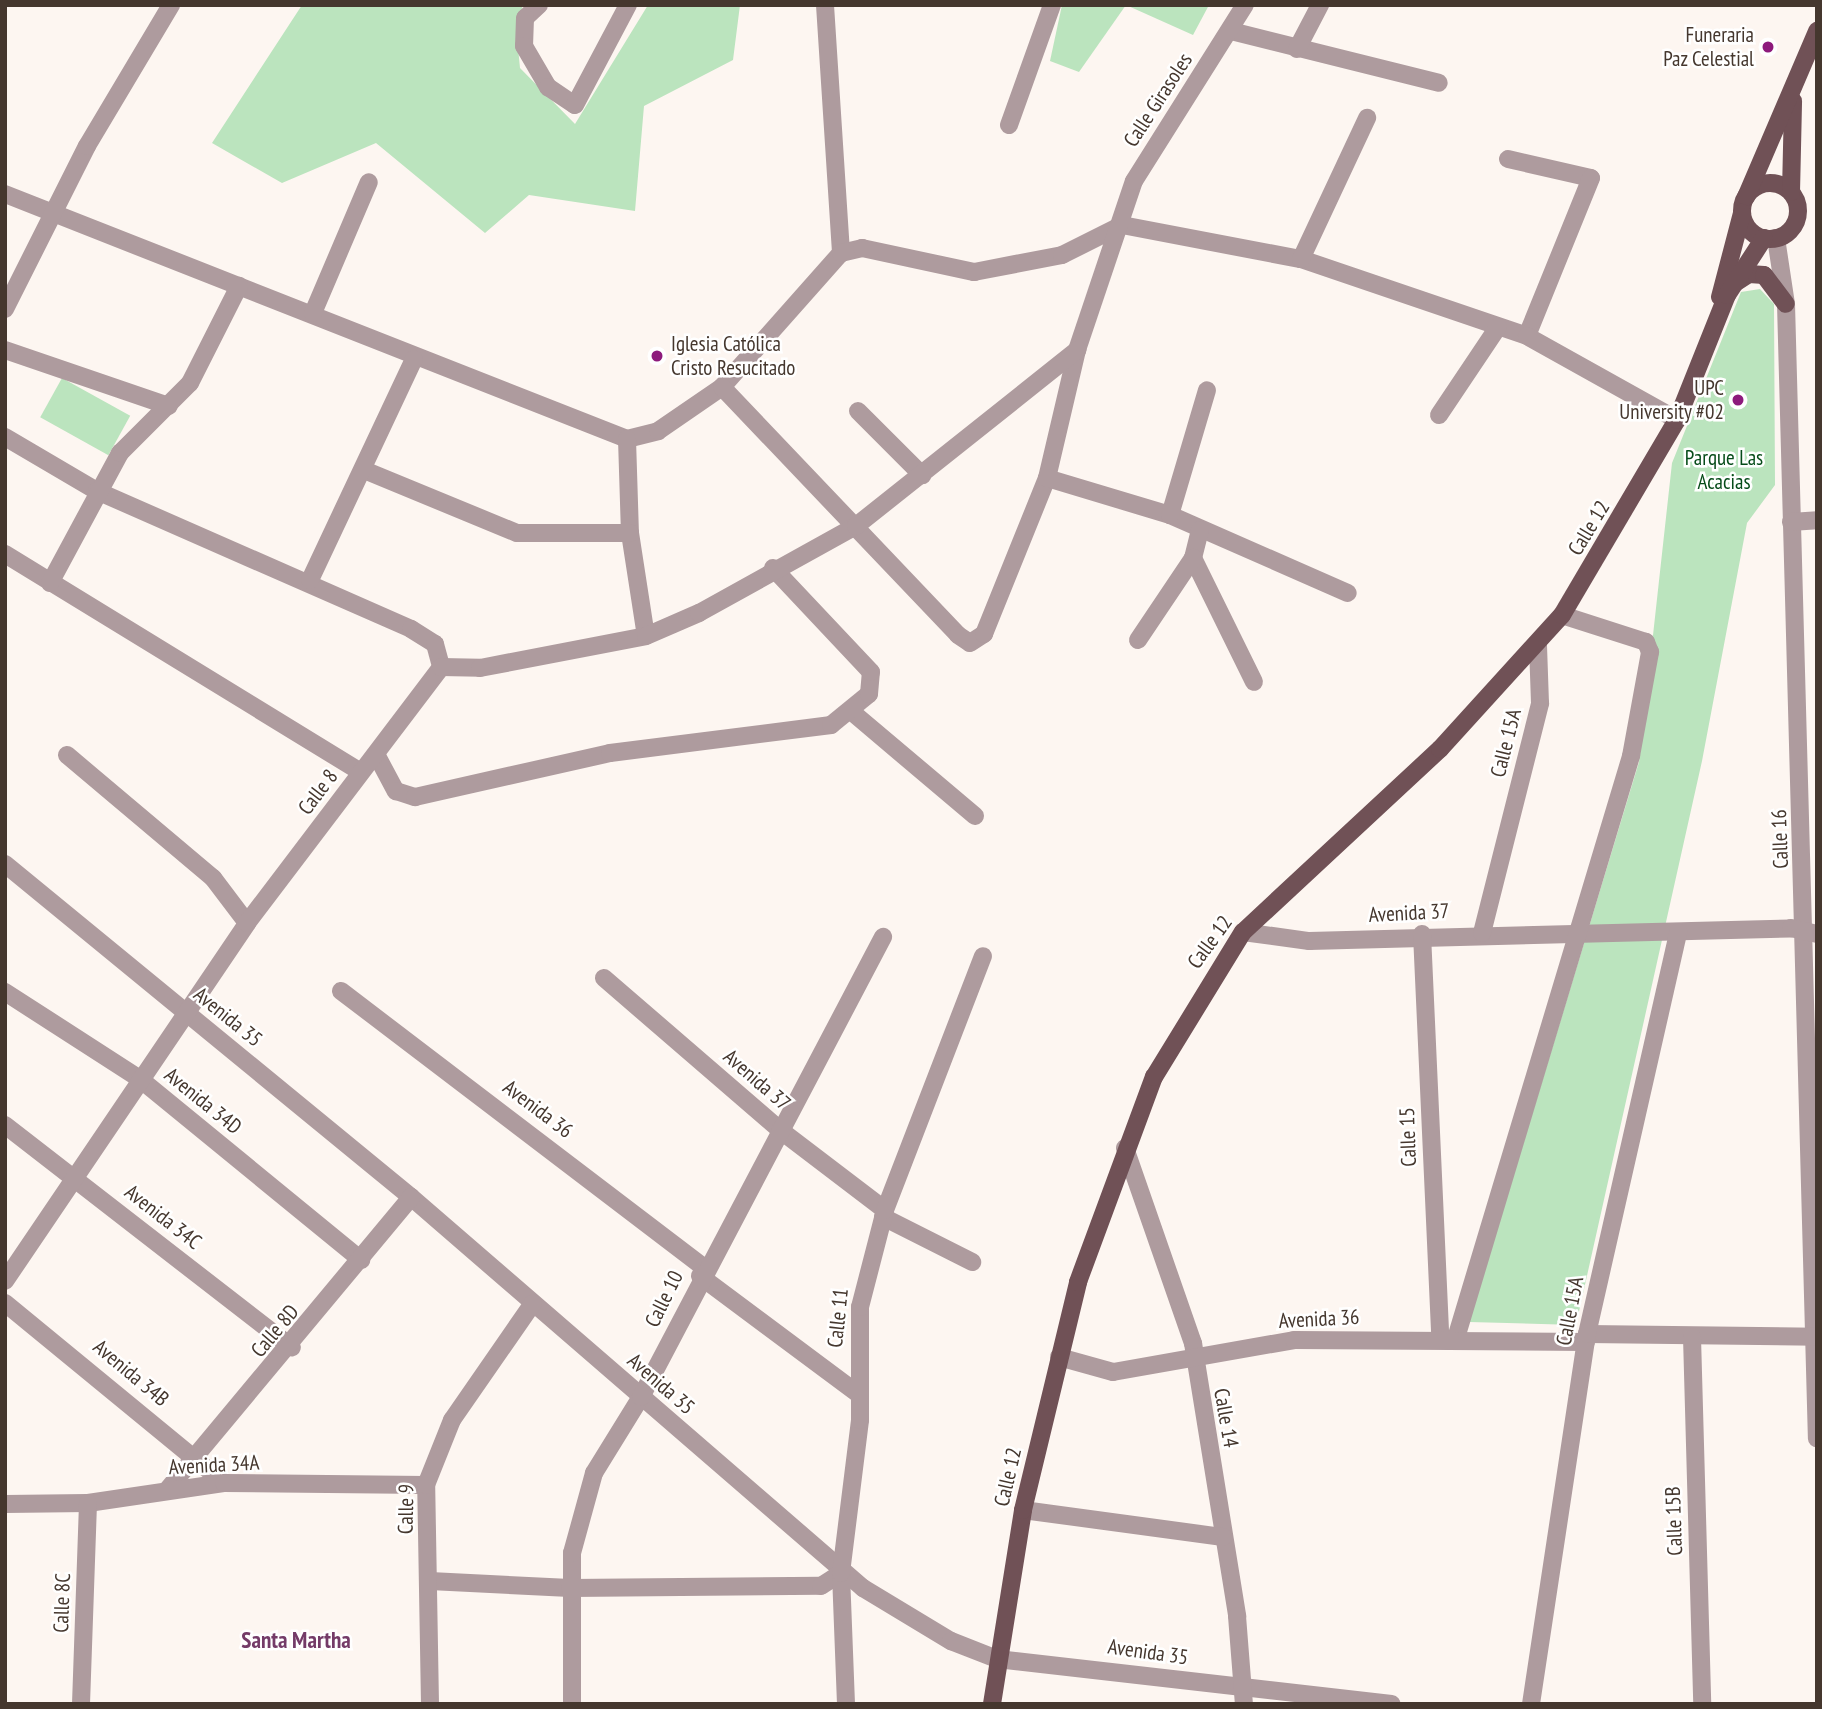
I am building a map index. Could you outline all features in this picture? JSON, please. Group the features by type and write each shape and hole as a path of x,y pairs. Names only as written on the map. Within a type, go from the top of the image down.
{"main road":[{"name":"Calle 12","path":"992,1704 1023,1510 1059,1357 1125,1148 1154,1077 1243,932 1440,749 1538,645 1562,615 1677,420 1708,338 1745,203 1815,39"},
{"name":"Calle 12","path":"1791,192 1793,90"},
{"path":"1767,183 1791,192 1797,216 1770,238 1746,224 1745,203 1767,183"},
{"name":"Calle 12","path":"1708,338 1735,283 1770,238"},
{"path":"1735,283 1749,274 1765,275 1786,304"}],"street":[{"path":"5,309 58,214 87,146 172,5"},
{"path":"539,5 525,18 524,46 548,87 575,105 628,5"},
{"path":"825,5 841,253"},
{"path":"1009,125 1052,5"},
{"name":"Calle Girasoles","path":"856,526 970,643 993,618 1047,478 1077,350 1122,225 1134,181 1151,149 1231,31 1245,5"},
{"path":"1297,49 1320,5"},
{"path":"1231,31 1439,83"},
{"path":"1301,259 1367,118"},
{"path":"1508,159 1591,178 1527,336"},
{"path":"313,313 369,182"},
{"path":"5,194 313,313 415,359 627,439 658,431 722,387 841,253 862,248 985,271 1062,255 1122,225 1301,259 1527,336 1677,420"},
{"name":"Calle 16","path":"1770,238 1786,304 1791,522 1812,934 1817,1439"},
{"path":"50,583 97,491 134,434 169,406 190,383 239,286"},
{"path":"1439,415 1498,327"},
{"path":"5,350 169,406"},
{"path":"5,437 97,491 310,580 435,644 441,667 492,666 646,636 856,526 1077,350"},
{"path":"310,580 415,359"},
{"path":"722,387 856,526"},
{"path":"1170,515 1207,390"},
{"path":"858,411 922,475"},
{"path":"627,439 630,533 646,636"},
{"path":"364,470 517,533 630,533"},
{"path":"1047,478 1170,515 1348,593"},
{"path":"1791,522 1817,520"},
{"path":"1138,640 1193,558 1200,530"},
{"path":"5,554 361,772"},
{"path":"1193,558 1254,682"},
{"path":"377,756 396,791 415,797 686,740 811,731 852,712 872,689 871,672 773,568"},
{"path":"1448,1338 1577,936 1631,756 1650,652 1646,642 1562,615"},
{"name":"Calle 15A","path":"1482,933 1540,703 1538,645"},
{"name":"Calle 8","path":"5,1281 72,1174 247,923 361,772 377,756 441,667"},
{"path":"852,712 975,816"},
{"path":"67,755 213,878 247,923"},
{"name":"Avenida 35","path":"5,864 411,1198 841,1573 951,1641 997,1660 1244,1696 1391,1704"},
{"path":"1678,932 1791,928 1812,934"},
{"name":"Avenida 37","path":"1243,932 1309,941 1422,934 1577,936 1678,932"},
{"name":"Calle 15A","path":"1531,1704 1586,1338 1678,932"},
{"name":"Calle 15","path":"1422,934 1448,1338"},
{"name":"Calle 10","path":"572,1704 570,1588 576,1526 594,1473 641,1397 702,1272 883,937"},
{"name":"Calle 11","path":"846,1704 841,1573 856,1464 860,1307 884,1214 983,956"},
{"name":"Avenida 37","path":"604,978 780,1130 884,1214 972,1262"},
{"name":"Avenida 36","path":"341,991 857,1393"},
{"name":"Avenida 34D","path":"5,992 140,1079 360,1260"},
{"name":"Avenida 34C","path":"5,1125 72,1174 292,1348"},
{"name":"Calle 14","path":"1125,1148 1192,1357 1223,1537 1244,1696"},
{"name":"Calle 8D","path":"168,1489 292,1348 411,1198"},
{"name":"Avenida 34B","path":"5,1303 224,1483"},
{"name":"Calle 9","path":"430,1704 430,1581 426,1485 452,1420 533,1304"},
{"name":"Calle 15B","path":"1692,1337 1702,1704"},
{"name":"Avenida 36","path":"1059,1357 1113,1372 1294,1340 1815,1337"},
{"name":"Avenida 34A","path":"5,1504 88,1503 168,1489 224,1483 426,1485"},
{"name":"Calle 8C","path":"81,1704 88,1503"},
{"path":"1023,1510 1223,1537"},
{"path":"430,1581 570,1588 821,1586 841,1573"}],"green space":[{"path":"302,5 523,5 516,27 520,68 575,124 648,5 740,5 733,60 644,106 635,211 529,195 485,233 376,143 282,183 212,143"},
{"path":"1062,5 1126,5 1079,72 1050,61"},
{"path":"1126,5 1209,5 1193,35"},
{"name":"Parque Las Acacias","path":"1760,289 1774,304 1775,485 1747,523 1702,761 1576,1325 1469,1322 1639,762 1672,463 1741,292"},
{"path":"62,378 130,416 108,455 40,417"}],"place":[{"name":"Funeraria Paz Celestial","path":"1768,47"},
{"name":"Iglesia Católica Cristo Resucitado","path":"657,356"},
{"name":"UPC University #02","path":"1738,400"}],"district":[{"name":"Santa Martha","path":"296,1640"}]}
